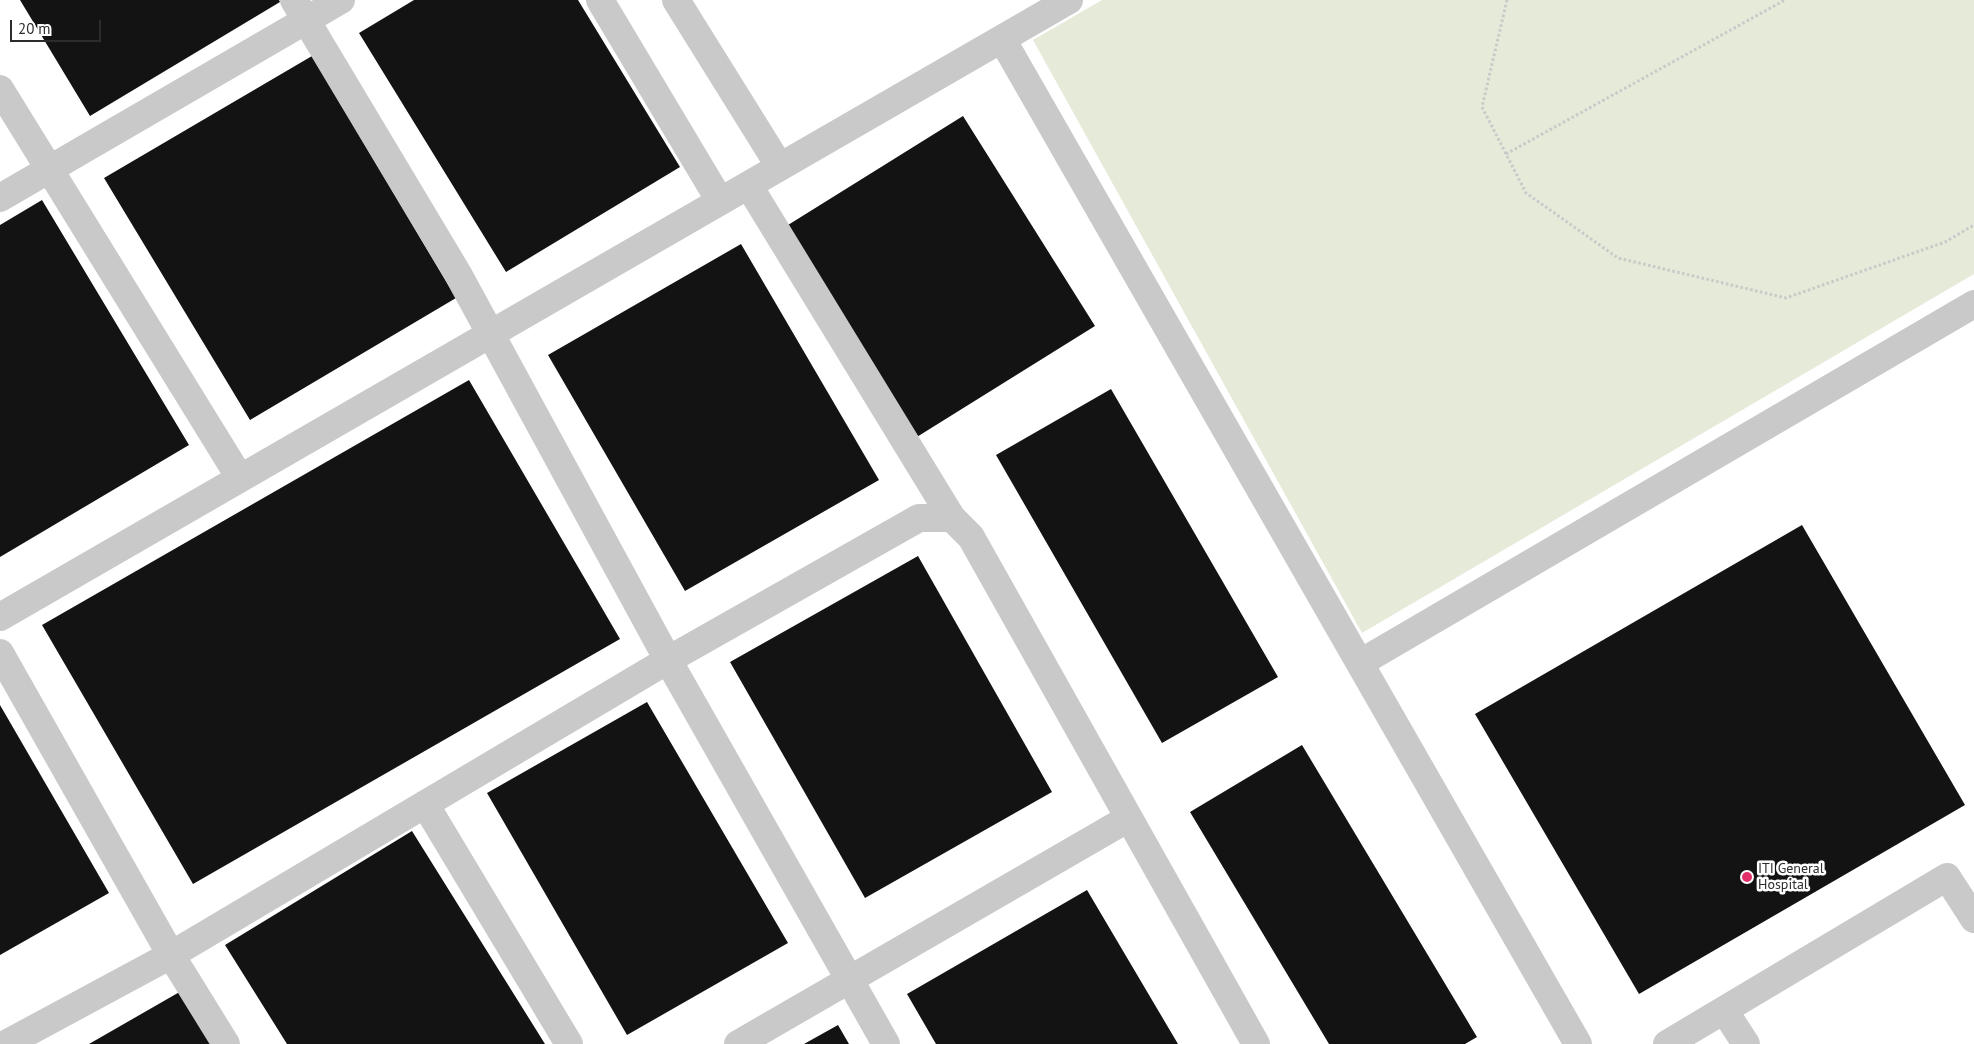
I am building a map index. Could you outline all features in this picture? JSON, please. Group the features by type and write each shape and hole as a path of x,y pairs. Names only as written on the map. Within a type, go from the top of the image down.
{"street":[{"path":"0,198 300,10 341,0"},
{"path":"600,0 720,201"},
{"path":"676,0 780,167"},
{"path":"0,617 1069,0"},
{"path":"300,10 458,274 668,660 886,1044"},
{"path":"1002,39 1578,1044"},
{"path":"0,89 240,478"},
{"path":"749,186 952,518 971,537 1256,1044"},
{"path":"1360,663 1974,304"},
{"path":"6,1044 171,955 668,660 919,518 952,518"},
{"path":"0,654 171,955 226,1044"},
{"path":"425,804 570,1044"},
{"path":"738,1044 1129,818"},
{"path":"1667,1044 1946,877 1974,919"},
{"path":"1724,1010 1746,1044"}],"path":[{"path":"1508,0 1482,107 1526,193 1618,258 1786,298 1945,242 1974,225"},
{"path":"1506,154 1785,0"}],"green space":[{"path":"1102,0 1974,0 1974,274 1362,633 1033,40"}],"building":[{"path":"20,0 279,0 280,2 90,116"},
{"path":"414,0 578,0 680,167 506,272 359,33"},
{"path":"312,56 456,298 250,420 104,178"},
{"path":"963,116 1095,326 912,440 780,230"},
{"path":"42,200 189,445 0,557 0,225"},
{"path":"741,244 879,480 685,591 548,355"},
{"path":"469,380 620,639 193,884 42,625"},
{"path":"1111,389 1278,677 1162,743 996,455"},
{"path":"1802,525 1965,805 1639,994 1475,714"},
{"path":"918,556 1052,792 865,898 730,662"},
{"path":"647,702 788,943 627,1035 487,793"},
{"path":"0,705 109,893 0,955"},
{"path":"1302,745 1477,1037 1465,1044 1329,1044 1190,812"},
{"path":"412,831 545,1044 287,1044 225,945"},
{"path":"1087,890 1178,1044 936,1044 907,994"},
{"path":"183,990 215,1044 89,1044"},
{"path":"838,1025 849,1044 804,1044"}],"place":[{"name":"ITI General Hospital","path":"1747,877"}]}
